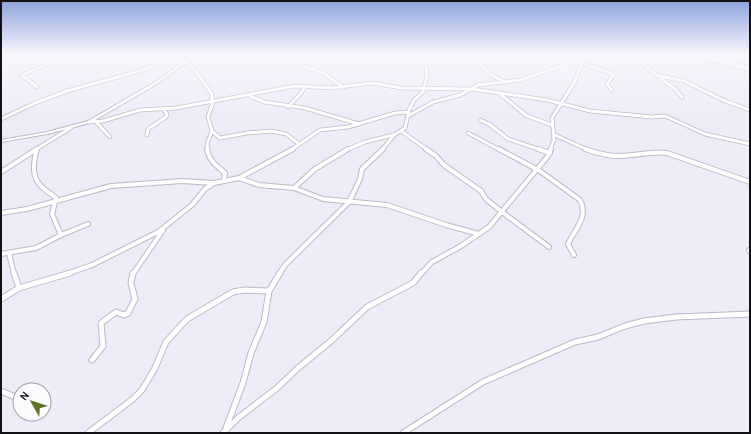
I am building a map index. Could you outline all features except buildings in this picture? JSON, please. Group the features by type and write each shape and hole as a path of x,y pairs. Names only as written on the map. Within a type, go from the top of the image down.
{"street":[{"path":"26,74 22,76 37,87"},
{"path":"1,119 56,95 126,74"},
{"path":"89,122 156,83 168,74"},
{"path":"198,74 210,91 212,102 208,117 212,131 220,138 246,132 269,131 287,135 299,144"},
{"path":"325,74 343,87"},
{"path":"294,188 313,170 335,155 370,141 394,135 405,128 412,103 425,89 424,85 427,74"},
{"path":"490,74 505,82"},
{"path":"1,299 19,288 77,271 92,265 164,229 192,205 205,189 214,183 240,178 287,153 320,130 348,127 395,113 408,114 433,102 460,95 478,85 521,80 537,74"},
{"path":"224,432 238,418 278,388 298,368 331,341 367,307 413,282 432,262 489,227 550,153 555,135 552,125 552,118 577,74"},
{"path":"612,74 607,84 612,90"},
{"path":"656,75 682,96"},
{"path":"656,75 684,81 750,110"},
{"path":"1,141 47,133 140,110 176,108 249,96 295,86 325,88 373,84 401,88 472,89 562,102 593,111 652,117 665,116 705,134 750,144"},
{"path":"288,107 302,92 305,86"},
{"path":"500,93 527,116 552,125"},
{"path":"249,96 264,102 288,107 305,108 359,124"},
{"path":"147,135 148,129 166,117 167,114 163,109"},
{"path":"480,120 489,124 508,139 550,153"},
{"path":"96,122 110,137"},
{"path":"1,172 72,126"},
{"path":"212,131 207,144 208,155 213,163 225,173 224,180"},
{"path":"401,131 436,156 444,165 481,191 486,199 549,247"},
{"path":"468,133 537,170 582,202 583,219 568,244 574,255"},
{"path":"224,432 243,383 251,353 264,322 269,291 286,264 349,202 360,179 362,169 382,150 394,135"},
{"path":"555,135 585,149 615,156 659,152 668,153 750,182"},
{"path":"37,149 34,158 35,178 44,189 55,196 56,201 52,214 61,235"},
{"path":"240,178 259,185 294,188 323,199 387,205 446,225 479,234"},
{"path":"1,213 27,210 111,186 182,181 214,183"},
{"path":"1,254 36,248 61,235 88,224"},
{"path":"92,360 103,346 101,323 116,312 124,315 128,313 135,299 130,283 132,275 164,229"},
{"path":"9,253 16,283 19,288"},
{"path":"88,433 133,399 142,390 155,368 166,342 187,320 233,292 244,290 269,291"},
{"path":"402,433 483,382 575,342 598,337 625,326 644,321 676,317 750,314"},
{"path":"1,391 12,396"}]}
